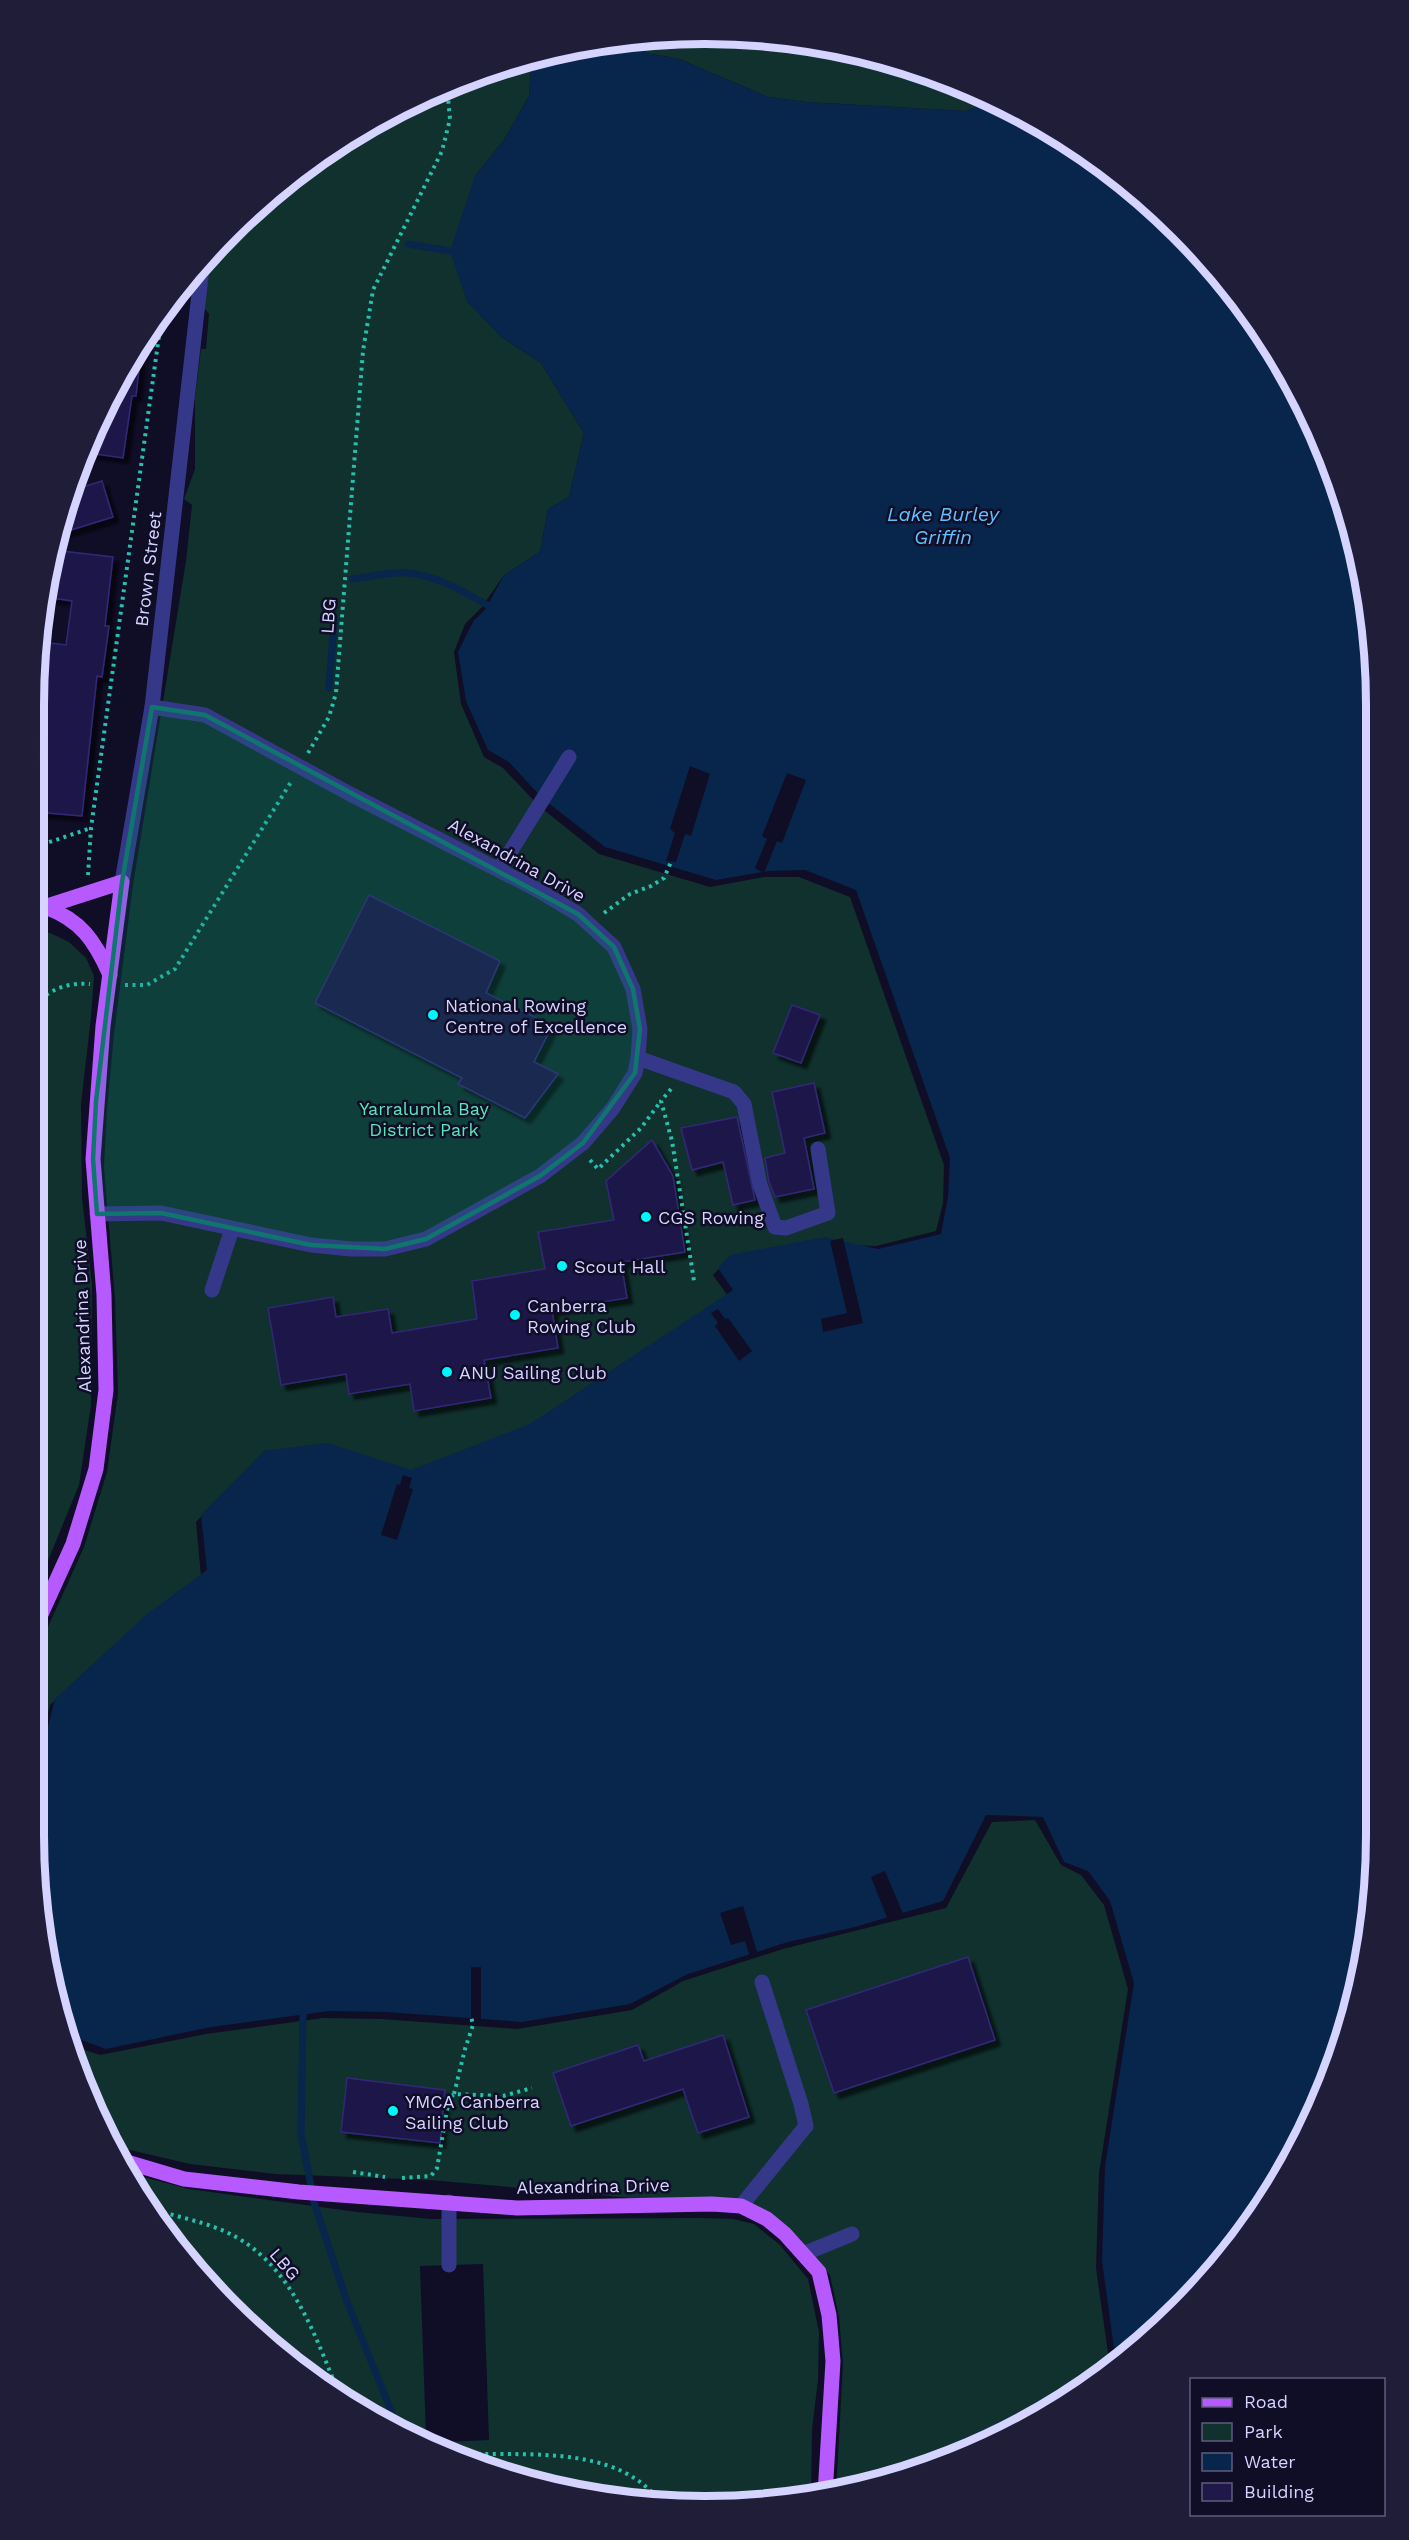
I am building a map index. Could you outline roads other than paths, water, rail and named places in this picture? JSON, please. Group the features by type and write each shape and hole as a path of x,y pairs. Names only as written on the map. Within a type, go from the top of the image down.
{"main road":[{"path":"44,907 122,882"},
{"name":"Alexandrina Drive","path":"44,1608 73,1544 96,1469 106,1390 104,1295 93,1147 109,980 122,882"},
{"path":"44,909 64,914 83,929 97,947 109,980"},
{"name":"Alexandrina Drive","path":"130,2163 184,2179 299,2192 517,2208 712,2204 741,2206 767,2219 785,2234 819,2272 829,2315 833,2361 826,2485"}],"street":[{"name":"Brown Street","path":"122,882 152,707 201,277"},
{"name":"Alexandrina Drive","path":"97,1214 161,1213 311,1245 351,1249 385,1250 426,1239 540,1176 583,1143 613,1108 635,1073 638,1058 640,1029 633,989 614,947 578,914 536,889 350,794 205,715 152,707"},
{"path":"499,870 569,757"},
{"path":"638,1058 734,1092 744,1104 760,1185 775,1227 786,1228 828,1213 818,1149"},
{"path":"212,1290 232,1229"},
{"path":"741,2206 806,2126 762,1982"},
{"path":"449,2202 449,2265"},
{"path":"803,2254 852,2234"}],"water":[{"name":"Lake Burley Griffin","path":"638,47 646,53 679,59 768,97 806,102 965,111 983,106 1035,132 1107,180 1140,208 1172,237 1229,302 1277,374 1297,412 1315,452 1343,533 1360,618 1366,704 1366,1835 1360,1922 1343,2007 1330,2048 1315,2088 1277,2166 1229,2238 1201,2271 1172,2303 1115,2353 1102,2261 1105,2166 1134,1983 1110,1901 1088,1871 1064,1862 1043,1817 986,1815 943,1901 855,1927 788,1942 688,1974 630,2004 522,2022 386,2012 329,2011 211,2027 106,2049 76,2038 66,2007 49,1922 45,1879 44,1743 55,1699 146,1615 207,1570 201,1515 264,1451 328,1443 411,1470 530,1424 733,1290 718,1268 730,1255 825,1237 878,1249 941,1234 948,1197 950,1158 856,890 805,870 769,871 716,880 605,847 543,799 509,762 488,750 466,701 458,652 474,620 485,610 504,575 540,552 548,509 569,497 584,433 541,363 500,336 467,302 450,251 475,176 504,140 529,96 531,67 576,56"}],"waterway":[{"path":"408,244 450,251"},
{"path":"352,579 395,573 420,575 453,586 494,609"},
{"path":"329,688 334,622"},
{"path":"303,2014 301,2134 314,2202 346,2299 394,2419"}],"place":[{"name":"National Rowing Centre of Excellence","path":"433,1015"},
{"name":"CGS Rowing","path":"646,1217"},
{"name":"Scout Hall","path":"562,1266"},
{"name":"Canberra Rowing Club","path":"515,1315"},
{"name":"ANU Sailing Club","path":"447,1372"},
{"name":"YMCA Canberra Sailing Club","path":"393,2111"}],"park label":[{"name":"Yarralumla Bay District Park","path":"424,1118"}]}
